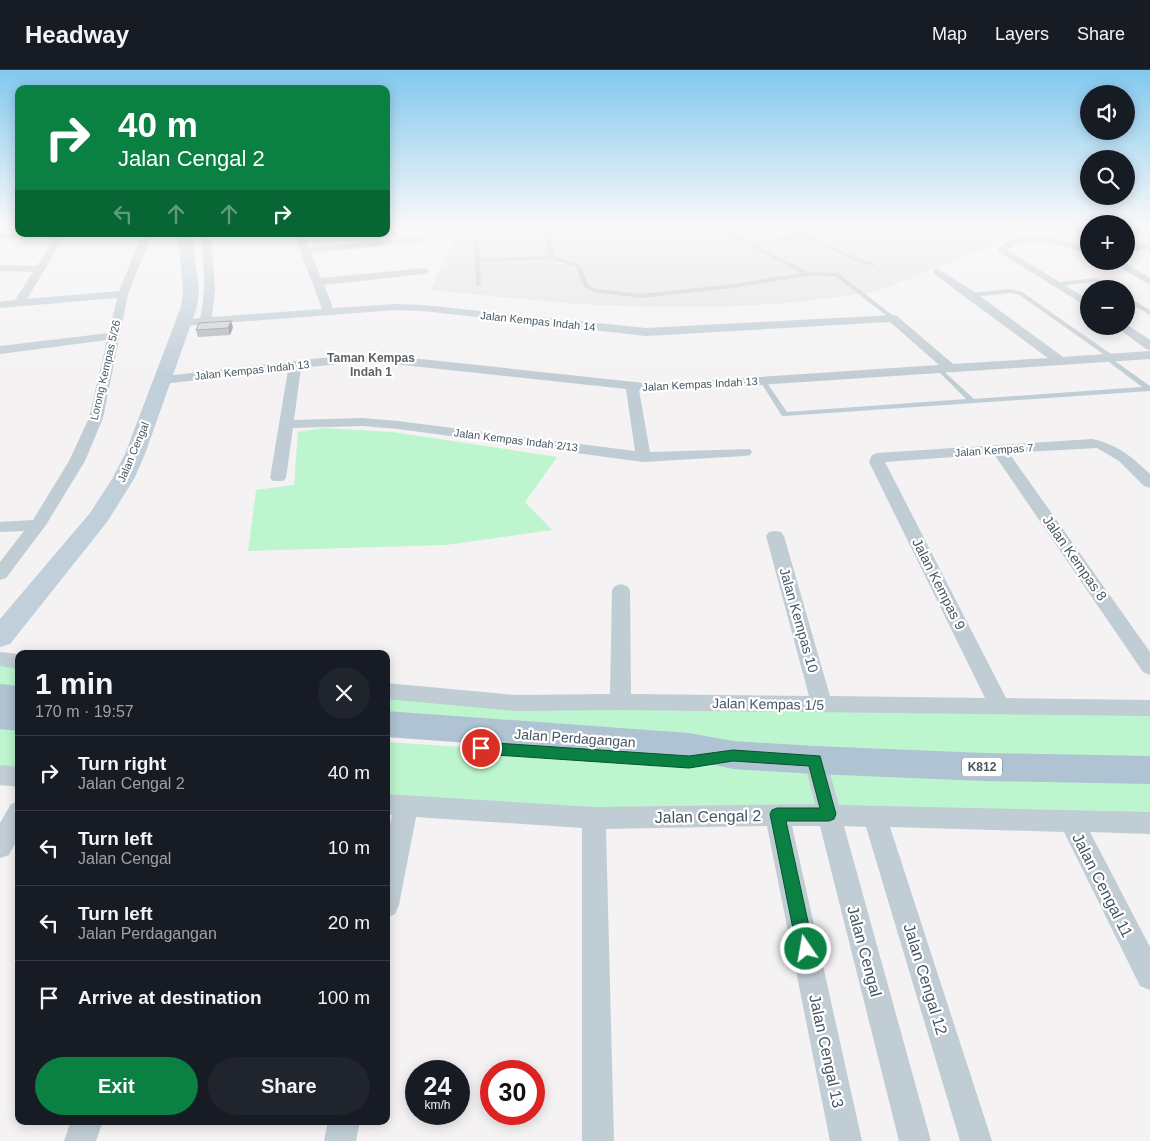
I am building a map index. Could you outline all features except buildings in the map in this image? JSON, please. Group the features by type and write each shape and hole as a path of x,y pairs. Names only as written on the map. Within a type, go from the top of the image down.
{"main road":[{"path":"0,696 15,698"},
{"path":"0,716 15,718"},
{"name":"Jalan Perdagangan","path":"390,724 689,746 733,755 815,760 984,767 1150,770"},
{"name":"Jalan Perdagangan","path":"390,742 689,762 733,755"}],"street":[{"path":"19,303 36,276"},
{"name":"Lorong Kempas 5/26","path":"0,574 38,525 77,461 96,418 123,294 131,276"},
{"name":"Jalan Cengal","path":"0,637 111,500 135,454 190,306 190,276"},
{"path":"205,322 209,299 209,276"},
{"path":"316,276 329,313"},
{"path":"318,282 377,276"},
{"path":"944,276 1060,361"},
{"path":"1045,276 1080,298"},
{"path":"0,305 123,294"},
{"name":"Jalan Kempas Indah 14","path":"184,323 396,307 423,308 646,332 893,318"},
{"path":"893,318 945,368"},
{"path":"1134,335 1150,346"},
{"path":"1,352 114,336"},
{"name":"Jalan Kempas Indah 13","path":"162,380 348,359 393,360 653,388 1150,355"},
{"path":"278,478 295,365"},
{"path":"632,387 643,457"},
{"name":"Jalan Kempas Indah 2/13","path":"286,424 362,422 389,424 643,457 745,452"},
{"name":"Jalan Kempas 7","path":"877,462 877,458 880,457 1092,443 1104,444 1113,449 1150,483"},
{"name":"Jalan Kempas 8","path":"999,450 1150,667"},
{"name":"Jalan Kempas 9","path":"877,462 1000,706"},
{"path":"0,527 38,525"},
{"name":"Jalan Kempas 10","path":"775,536 822,705"},
{"path":"620,702 622,590"},
{"path":"0,659 15,661"},
{"name":"Jalan Kempas 1/5","path":"390,691 516,703 620,702 1150,708"},
{"name":"Jalan Cengal","path":"815,760 915,1141"},
{"path":"0,775 15,777"},
{"path":"390,865 396,805"},
{"name":"Jalan Cengal 2","path":"396,805 594,818 829,814 875,817 1150,823"},
{"name":"Jalan Cengal 13","path":"777,814 846,1141"},
{"name":"Jalan Cengal 12","path":"875,817 976,1141"},
{"path":"594,818 598,1141"},
{"path":"0,847 15,819"},
{"name":"Jalan Cengal 11","path":"1071,821 1150,976"},
{"path":"80,1141 86,1125"},
{"path":"340,1141 343,1125"}],"lane":[{"path":"478,276 478,285"},
{"path":"582,276 587,287 595,291 641,296 733,286 795,276"},
{"path":"839,276 893,318"},
{"path":"1058,284 1080,282"},
{"path":"972,295 1010,291 1020,293 1150,389"},
{"path":"1135,304 1150,313"},
{"path":"945,368 972,401"},
{"path":"763,381 785,414 1150,389"}],"shaded area":[{"path":"437,276 915,276 875,292 789,303 720,307 576,304 430,290"}],"green space":[{"path":"323,428 393,432 557,457 525,502 552,530 446,545 248,551 256,490 294,485 298,432"},
{"path":"0,659 15,660 15,698 0,696"},
{"path":"390,692 516,703 1150,708 1150,823 390,804 390,742 689,762 722,754 390,724"},
{"path":"0,716 15,718 15,777 0,775"}],"district":[{"name":"Taman Kempas Indah 1","path":"371,365"}],"route":[{"path":"481,748 689,762 733,755 815,760 829,814 777,814 806,949"}]}
